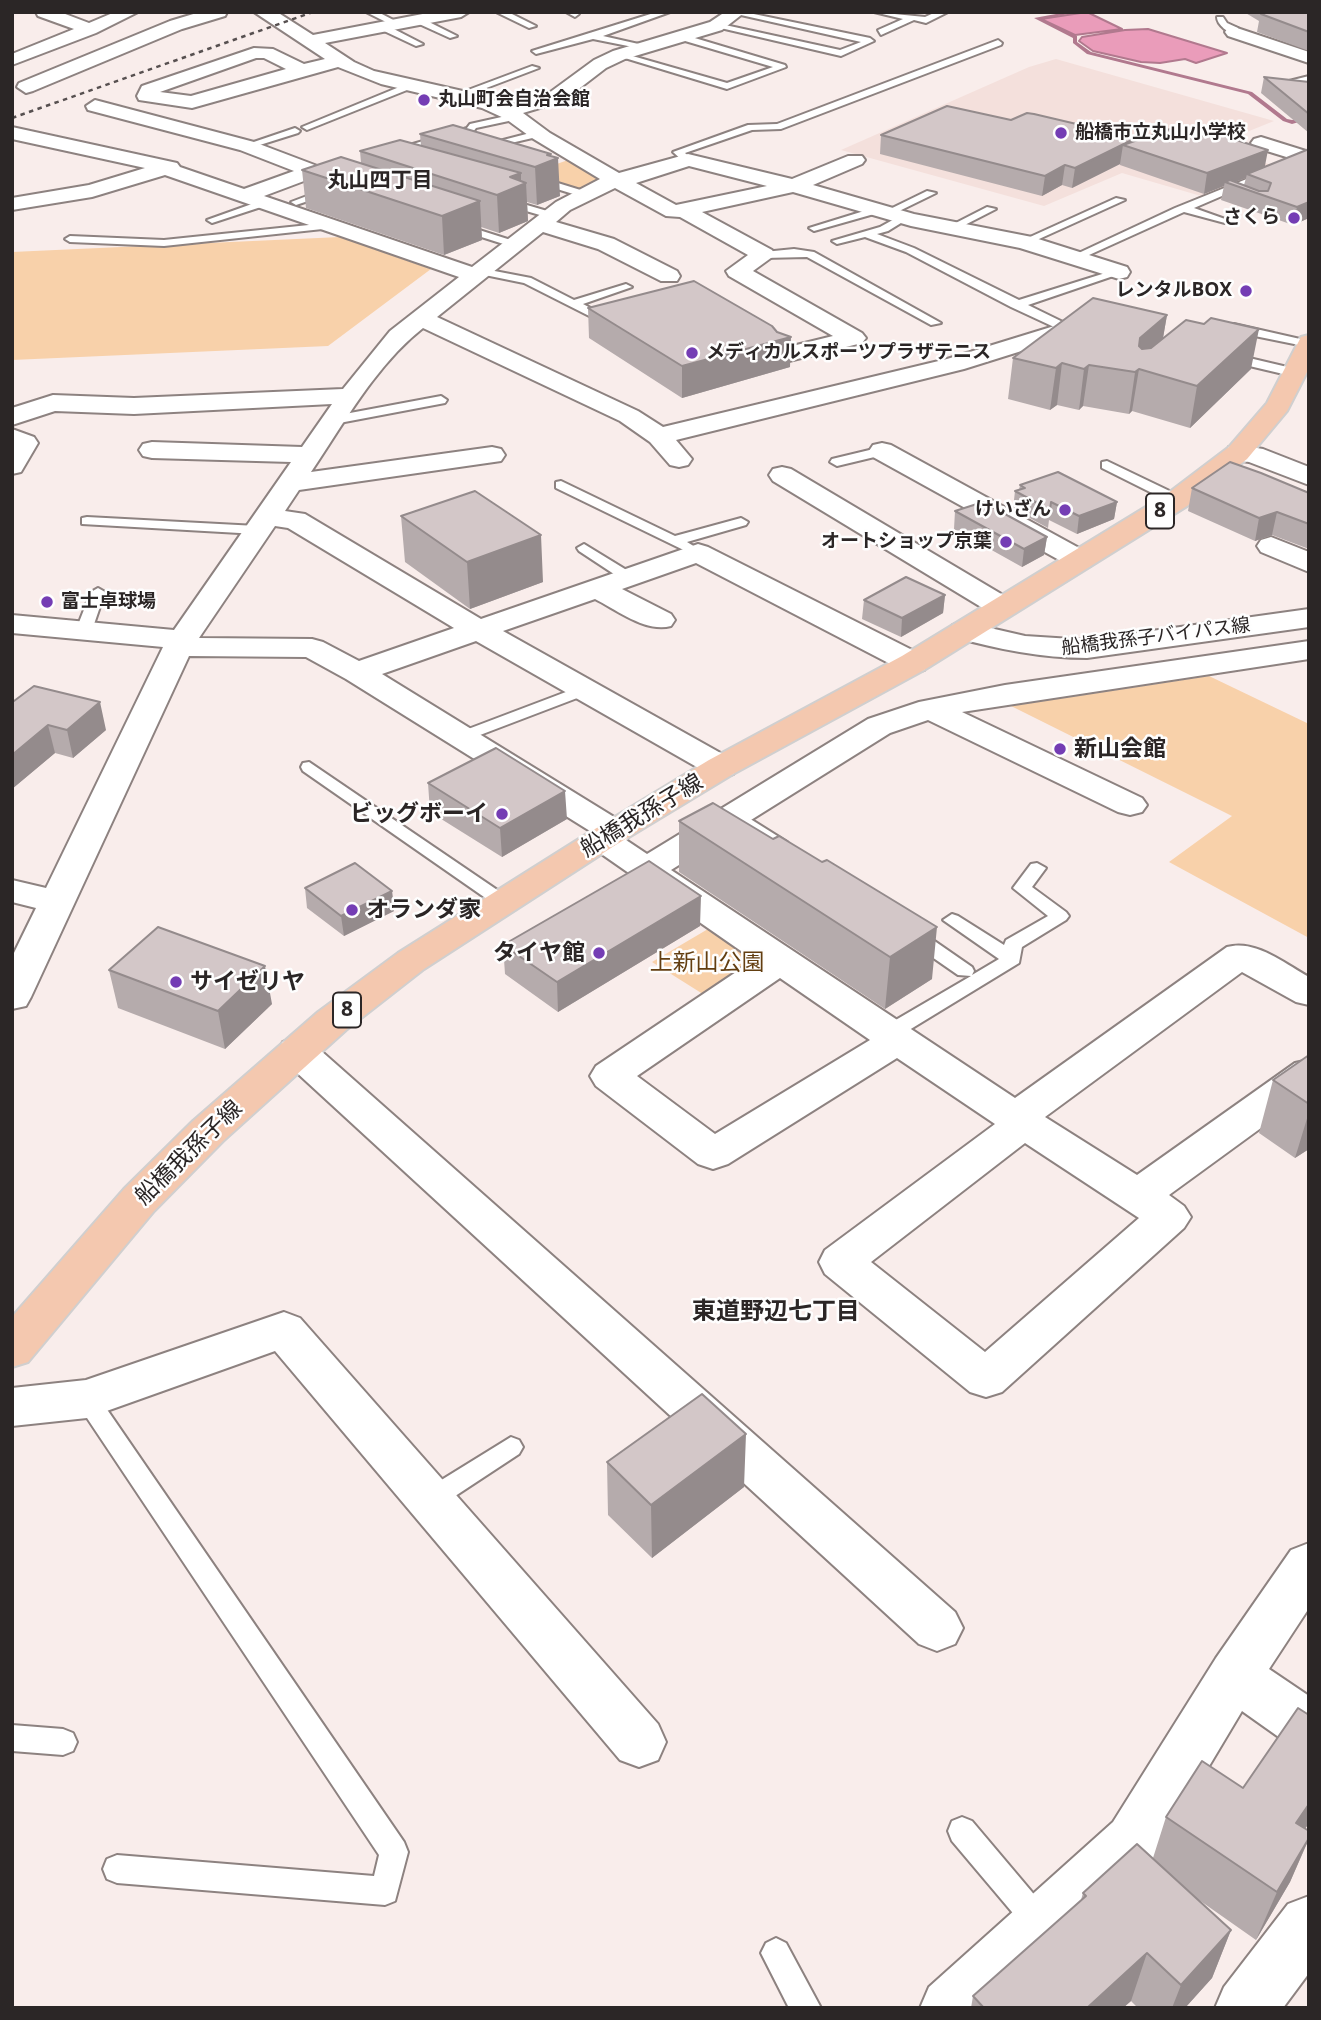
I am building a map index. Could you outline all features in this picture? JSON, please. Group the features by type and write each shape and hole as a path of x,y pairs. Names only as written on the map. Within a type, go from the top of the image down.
{"main road":[{"name":"船橋我孫子線","path":"12,1349 139,1200 208,1131 297,1051 411,961 721,767 913,663 1177,500 1238,453 1278,405 1296,373 1308,343"}],"street":[{"path":"44,12 90,29"},
{"path":"12,60 130,12"},
{"path":"26,87 176,24 219,12"},
{"path":"262,12 343,61 382,79 457,96 511,114 538,134 614,180 673,212 794,186 855,160"},
{"path":"312,40 461,12"},
{"path":"511,114 546,102 600,64 619,55 716,26 736,13"},
{"path":"1234,33 1309,58"},
{"path":"24,38 46,47"},
{"path":"302,70 267,53 254,53 149,90 146,96 181,103 192,102 343,61"},
{"path":"95,106 247,146 313,171 270,202"},
{"path":"12,134 25,134 138,159 270,202 328,226 477,273"},
{"path":"1261,143 1305,160"},
{"path":"12,204 80,193 247,146"},
{"path":"12,997 55,901 180,643 350,396 387,348 419,317 544,220 583,194 614,180 634,177 688,160 794,186 890,214 1024,242 1119,272"},
{"path":"26,180 80,193"},
{"path":"683,210 764,255"},
{"path":"544,220 606,244 669,276"},
{"path":"676,232 710,225"},
{"path":"764,255 737,271 854,338 785,355"},
{"path":"419,317 629,416 659,436 679,459"},
{"path":"659,436 955,364 1067,329 1103,323"},
{"path":"12,417 54,403 134,406 350,396"},
{"path":"12,437 25,443 12,466"},
{"path":"152,450 309,455"},
{"path":"882,451 1080,559"},
{"path":"1238,453 1254,455 1309,477"},
{"path":"289,484 492,455"},
{"path":"782,475 1002,607"},
{"path":"262,523 295,520 477,629 721,767"},
{"path":"1271,545 1309,563"},
{"path":"357,672 628,577 686,547 913,663"},
{"path":"597,588 660,620"},
{"name":"船橋我孫子バイパス線","path":"964,631 1016,645 1051,650 1101,647 1309,618"},
{"path":"12,624 180,643 312,648 357,672 461,737 609,836 646,870 893,1036 1021,1120 1138,1196 1169,1217 986,1378 841,1262 1010,1134 1021,1120 1030,1107 1240,955 1309,993"},
{"path":"646,870 879,726 929,709 1005,694 1306,652"},
{"path":"929,709 1130,805"},
{"path":"12,891 55,901"},
{"path":"779,960 610,1076 713,1154 893,1036"},
{"path":"297,1051 937,1628"},
{"path":"1138,1196 1309,1073"},
{"path":"12,1407 87,1399 284,1330 639,1742"},
{"path":"950,2008 1133,1842 1235,1675 1309,1565"},
{"path":"1235,1675 1309,1727"},
{"path":"1245,2008 1309,1925"}],"lane":[{"path":"370,12 419,44"},
{"path":"500,12 532,26"},
{"path":"536,51 666,12"},
{"path":"878,12 926,20 944,12"},
{"path":"716,26 841,53 870,41 736,13"},
{"path":"881,32 913,18"},
{"path":"1220,19 1224,25 1236,30 1234,33"},
{"path":"421,21 453,36"},
{"path":"593,36 640,47"},
{"path":"619,55 727,86 782,67 678,36"},
{"path":"688,160 678,152 751,127 778,127 999,43"},
{"path":"457,96 535,68"},
{"path":"1309,79 1294,81 1309,89"},
{"path":"307,127 342,116 366,101 409,86"},
{"path":"401,149 470,130 473,126 511,114"},
{"path":"247,146 295,131"},
{"path":"468,151 538,134"},
{"path":"1074,258 1184,208 1285,168"},
{"path":"520,174 583,194"},
{"path":"212,220 270,202 343,188"},
{"path":"1226,191 1238,195"},
{"path":"814,228 890,214 931,193"},
{"path":"497,199 544,220"},
{"path":"1024,242 1120,200"},
{"path":"1184,208 1221,221"},
{"path":"951,228 991,209"},
{"path":"837,241 884,229 890,214"},
{"path":"448,223 513,244"},
{"path":"70,239 164,243 328,226"},
{"path":"866,234 910,250 1067,329"},
{"path":"764,255 794,252 810,254 936,323"},
{"path":"1015,305 1119,272"},
{"path":"477,273 527,280 612,323"},
{"path":"572,304 626,287"},
{"path":"1226,327 1308,343"},
{"path":"1210,352 1296,373"},
{"path":"334,421 441,400"},
{"path":"837,462 882,451"},
{"path":"1107,465 1177,500"},
{"path":"561,485 686,547 741,522"},
{"path":"87,521 262,523"},
{"path":"584,548 628,577"},
{"path":"83,630 99,592"},
{"path":"461,737 587,689"},
{"path":"309,766 503,902"},
{"path":"736,815 793,854"},
{"path":"1012,959 1013,944 1060,916 1022,888 1037,868"},
{"path":"952,920 1012,959"},
{"path":"896,924 965,971"},
{"path":"893,1036 1012,959"},
{"path":"87,1399 394,1852 385,1891 117,1869"},
{"path":"431,1499 511,1447"},
{"path":"12,1738 64,1742"},
{"path":"962,1831 1041,1925"},
{"path":"776,1953 806,2008"}],"shaded area":[{"path":"1087,12 1122,29 1075,35 1041,19"},
{"path":"1148,29 1227,53 1196,63 1185,59 1160,63 1141,62 1093,51 1079,41 1082,37"},
{"name":"船橋市立丸山小学校","path":"1056,59 1274,121 1212,146 1278,167 1201,196 1122,173 1044,206 841,150 1029,67"}],"green space":[{"path":"571,159 606,180 580,191 528,174"},
{"path":"340,237 431,269 328,346 12,360 12,252"},
{"path":"1209,676 1309,724 1309,938 1169,862 1232,816 1011,706"},
{"name":"上新山公園","path":"708,929 752,959 752,971 706,996 652,962"}],"building":[{"path":"1309,12 1309,32 1261,14"},
{"path":"1264,77 1309,82 1309,114"},
{"path":"947,106 1011,120 1027,113 1034,114 1136,138 1075,168 1065,165 1045,176 881,135"},
{"path":"453,125 558,158 535,167 420,134"},
{"path":"1176,127 1205,137 1214,133 1268,150 1207,173 1123,145"},
{"path":"400,140 521,173 510,177 526,183 497,195 360,151"},
{"path":"1309,149 1309,202 1297,207 1225,182 1230,180 1259,191 1268,191 1271,183 1247,174"},
{"path":"341,157 480,201 442,216 302,170"},
{"path":"694,281 772,326 777,332 791,337 682,366 588,308"},
{"path":"1093,298 1167,315 1140,338 1139,346 1142,349 1151,348 1186,320 1204,324 1211,318 1259,329 1197,386 1139,369 1135,372 1089,365 1084,369 1062,363 1056,368 1013,358"},
{"path":"1230,462 1309,493 1309,524 1277,512 1259,518 1192,488"},
{"path":"1058,472 1117,502 1079,516 1051,502 1050,510 1015,491 1025,488 1020,485"},
{"path":"475,491 541,535 467,562 401,516"},
{"path":"983,502 1047,537 1024,549 955,511"},
{"path":"906,577 945,595 902,618 864,600"},
{"path":"34,686 100,702 67,730 48,725 12,755 12,701"},
{"path":"496,748 565,791 500,828 428,783"},
{"path":"713,803 773,839 779,836 822,862 827,860 937,927 890,957 679,821"},
{"path":"649,861 701,896 557,982 503,945"},
{"path":"355,863 392,891 341,916 305,888"},
{"path":"158,927 265,966 218,1011 109,970"},
{"path":"1309,1055 1309,1104 1273,1080"},
{"path":"702,1394 746,1434 651,1505 607,1462"},
{"path":"1298,1708 1309,1715 1309,1804 1296,1823 1309,1831 1309,1838 1277,1892 1166,1817 1202,1761 1243,1788"},
{"path":"1137,1844 1231,1930 1181,1985 1147,1953 1087,2008 984,2008 973,1996 1086,1896 1083,1893"}],"waterway":[{"path":"1078,12 1036,18 1075,37 1075,42 1089,53 1250,93 1285,120 1292,122 1309,117"}],"railway":[{"path":"12,118 313,12"}],"place":[{"name":"丸山町会自治会館","path":"424,100"},
{"name":"船橋市立丸山小学校","path":"1061,133"},
{"name":"さくら","path":"1294,218"},
{"name":"レンタルBOX","path":"1246,291"},
{"name":"メディカルスポーツプラザテニス","path":"692,353"},
{"name":"けいざん","path":"1065,510"},
{"name":"オートショップ京葉","path":"1006,542"},
{"name":"富士卓球場","path":"47,602"},
{"name":"新山会館","path":"1060,749"},
{"name":"ビッグボーイ","path":"502,814"},
{"name":"オランダ家","path":"352,910"},
{"name":"タイヤ館","path":"599,953"},
{"name":"サイゼリヤ","path":"176,982"}],"district":[{"name":"丸山四丁目","path":"380,181"},
{"name":"東道野辺七丁目","path":"776,1312"}]}
